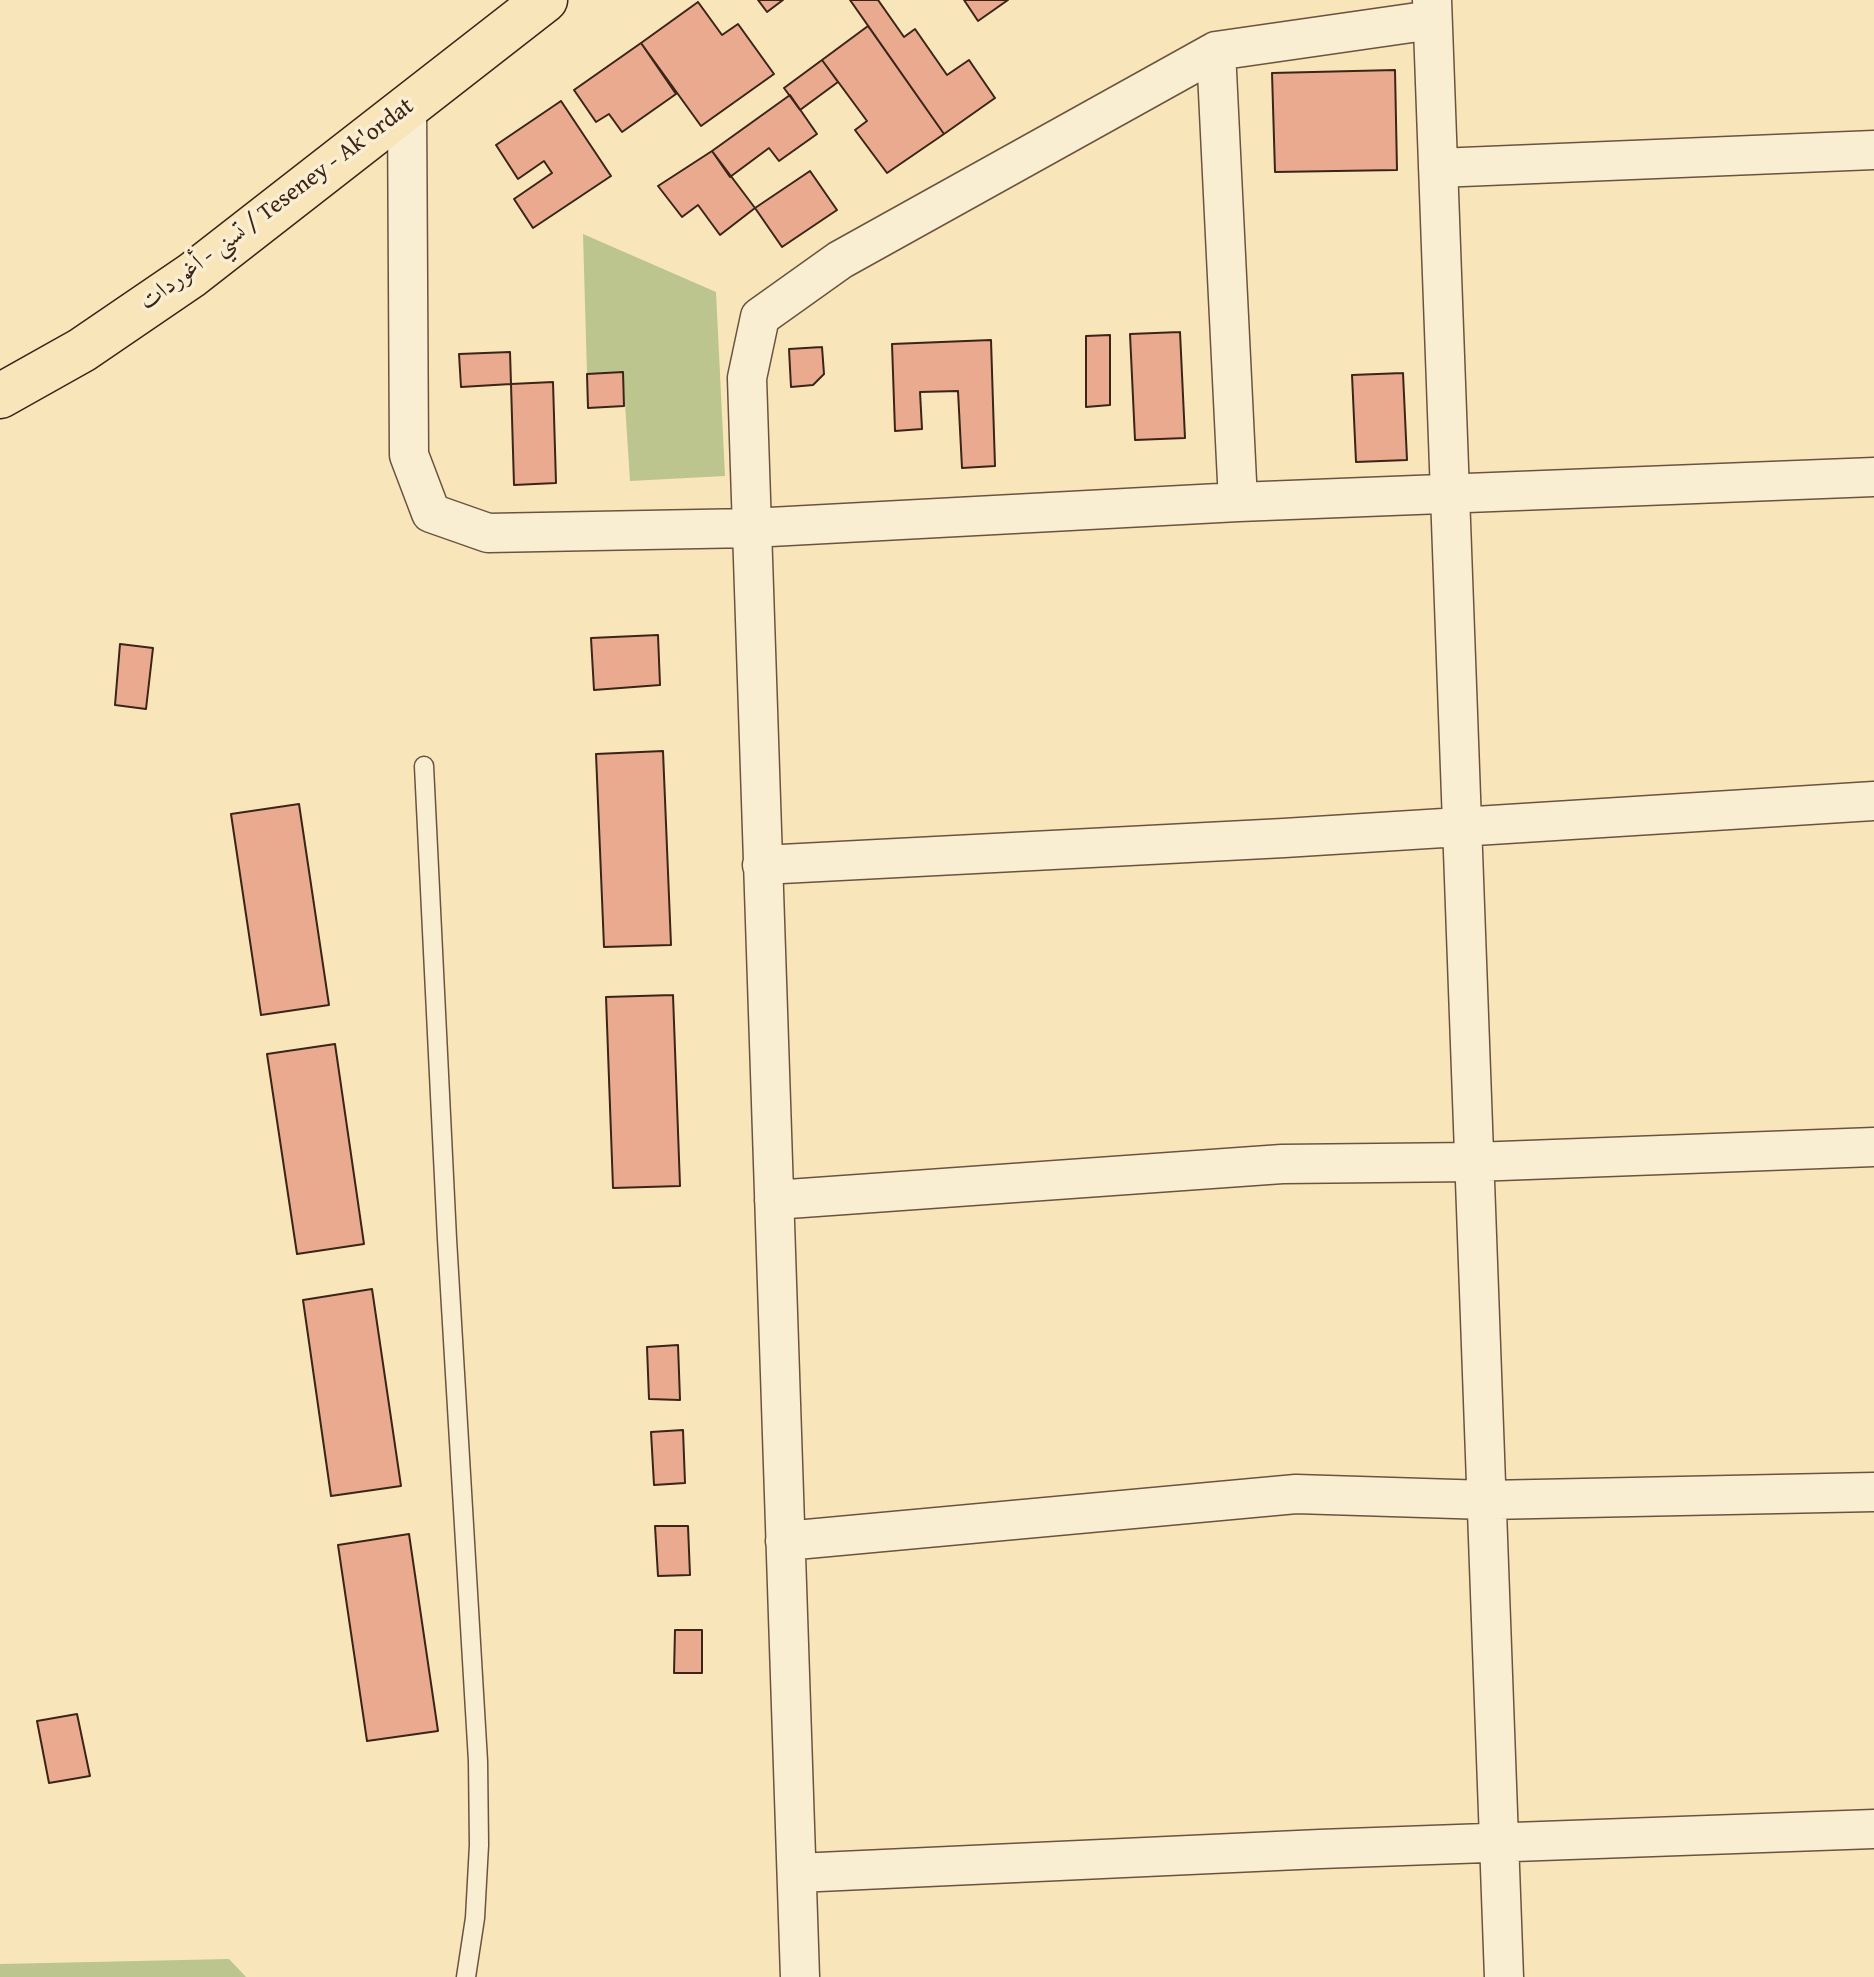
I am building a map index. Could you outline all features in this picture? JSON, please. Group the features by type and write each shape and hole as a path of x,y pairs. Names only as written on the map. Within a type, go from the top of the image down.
{"main road":[{"name":"تسني - أغوردات / Teseney - Ak'ordat","path":"0,396 82,350 192,275 545,0"}],"street":[{"path":"800,1977 747,378 760,317 840,260 1216,51 1432,10 1504,1977"},
{"path":"1216,51 1238,502"},
{"path":"407,105 409,455 431,513 488,533 751,528 1238,502 1874,477"},
{"path":"1438,168 1874,150"},
{"path":"762,865 1874,801"},
{"path":"774,1200 1282,1164 1474,1162 1874,1147"},
{"path":"785,1541 1296,1494 1487,1500 1874,1492"},
{"path":"797,1873 1874,1829"}],"lane":[{"path":"424,766 447,1239 478,1761 479,1845 475,1918 466,1977"}],"green space":[{"path":"583,234 716,292 725,476 630,481 623,372 587,374"},
{"path":"229,1959 246,1977 0,1977 0,1964"}],"building":[{"path":"758,0 783,0 767,12"},
{"path":"850,0 878,0 904,37 915,29 947,75 969,60 995,98 944,134"},
{"path":"964,0 1008,0 978,21"},
{"path":"698,2 722,35 738,24 774,74 701,126 641,43"},
{"path":"868,26 944,134 887,173 855,130 867,121 822,60"},
{"path":"641,43 676,94 622,132 609,114 596,122 574,90"},
{"path":"822,60 838,82 800,110 784,88"},
{"path":"1395,70 1397,170 1275,172 1272,73"},
{"path":"790,95 817,134 779,161 769,148 730,177 712,151"},
{"path":"561,101 611,176 533,228 514,199 552,173 544,161 518,179 496,145"},
{"path":"712,151 755,208 720,235 698,205 682,217 658,186"},
{"path":"810,171 837,210 782,247 755,208"},
{"path":"1180,332 1185,438 1135,440 1130,334"},
{"path":"1110,335 1110,405 1086,407 1086,336"},
{"path":"991,340 995,466 962,468 958,391 920,392 922,429 895,431 892,344"},
{"path":"822,347 824,374 813,385 791,387 789,349"},
{"path":"510,352 511,384 461,387 459,354"},
{"path":"623,372 624,406 588,408 587,374"},
{"path":"1403,373 1407,460 1356,462 1352,375"},
{"path":"553,382 556,483 514,485 511,384"},
{"path":"658,635 660,685 594,690 591,638"},
{"path":"120,644 153,648 146,709 115,705"},
{"path":"663,751 671,945 604,947 596,754"},
{"path":"299,804 329,1005 261,1015 231,814"},
{"path":"673,995 680,1186 613,1188 606,997"},
{"path":"335,1044 364,1244 297,1254 267,1054"},
{"path":"372,1289 401,1486 331,1496 303,1300"},
{"path":"678,1345 680,1400 649,1399 647,1347"},
{"path":"683,1430 685,1483 654,1485 651,1432"},
{"path":"655,1526 688,1526 690,1575 658,1576"},
{"path":"409,1534 438,1731 367,1741 338,1545"},
{"path":"675,1630 702,1630 702,1673 674,1673"},
{"path":"77,1714 90,1776 49,1783 37,1721"}]}
